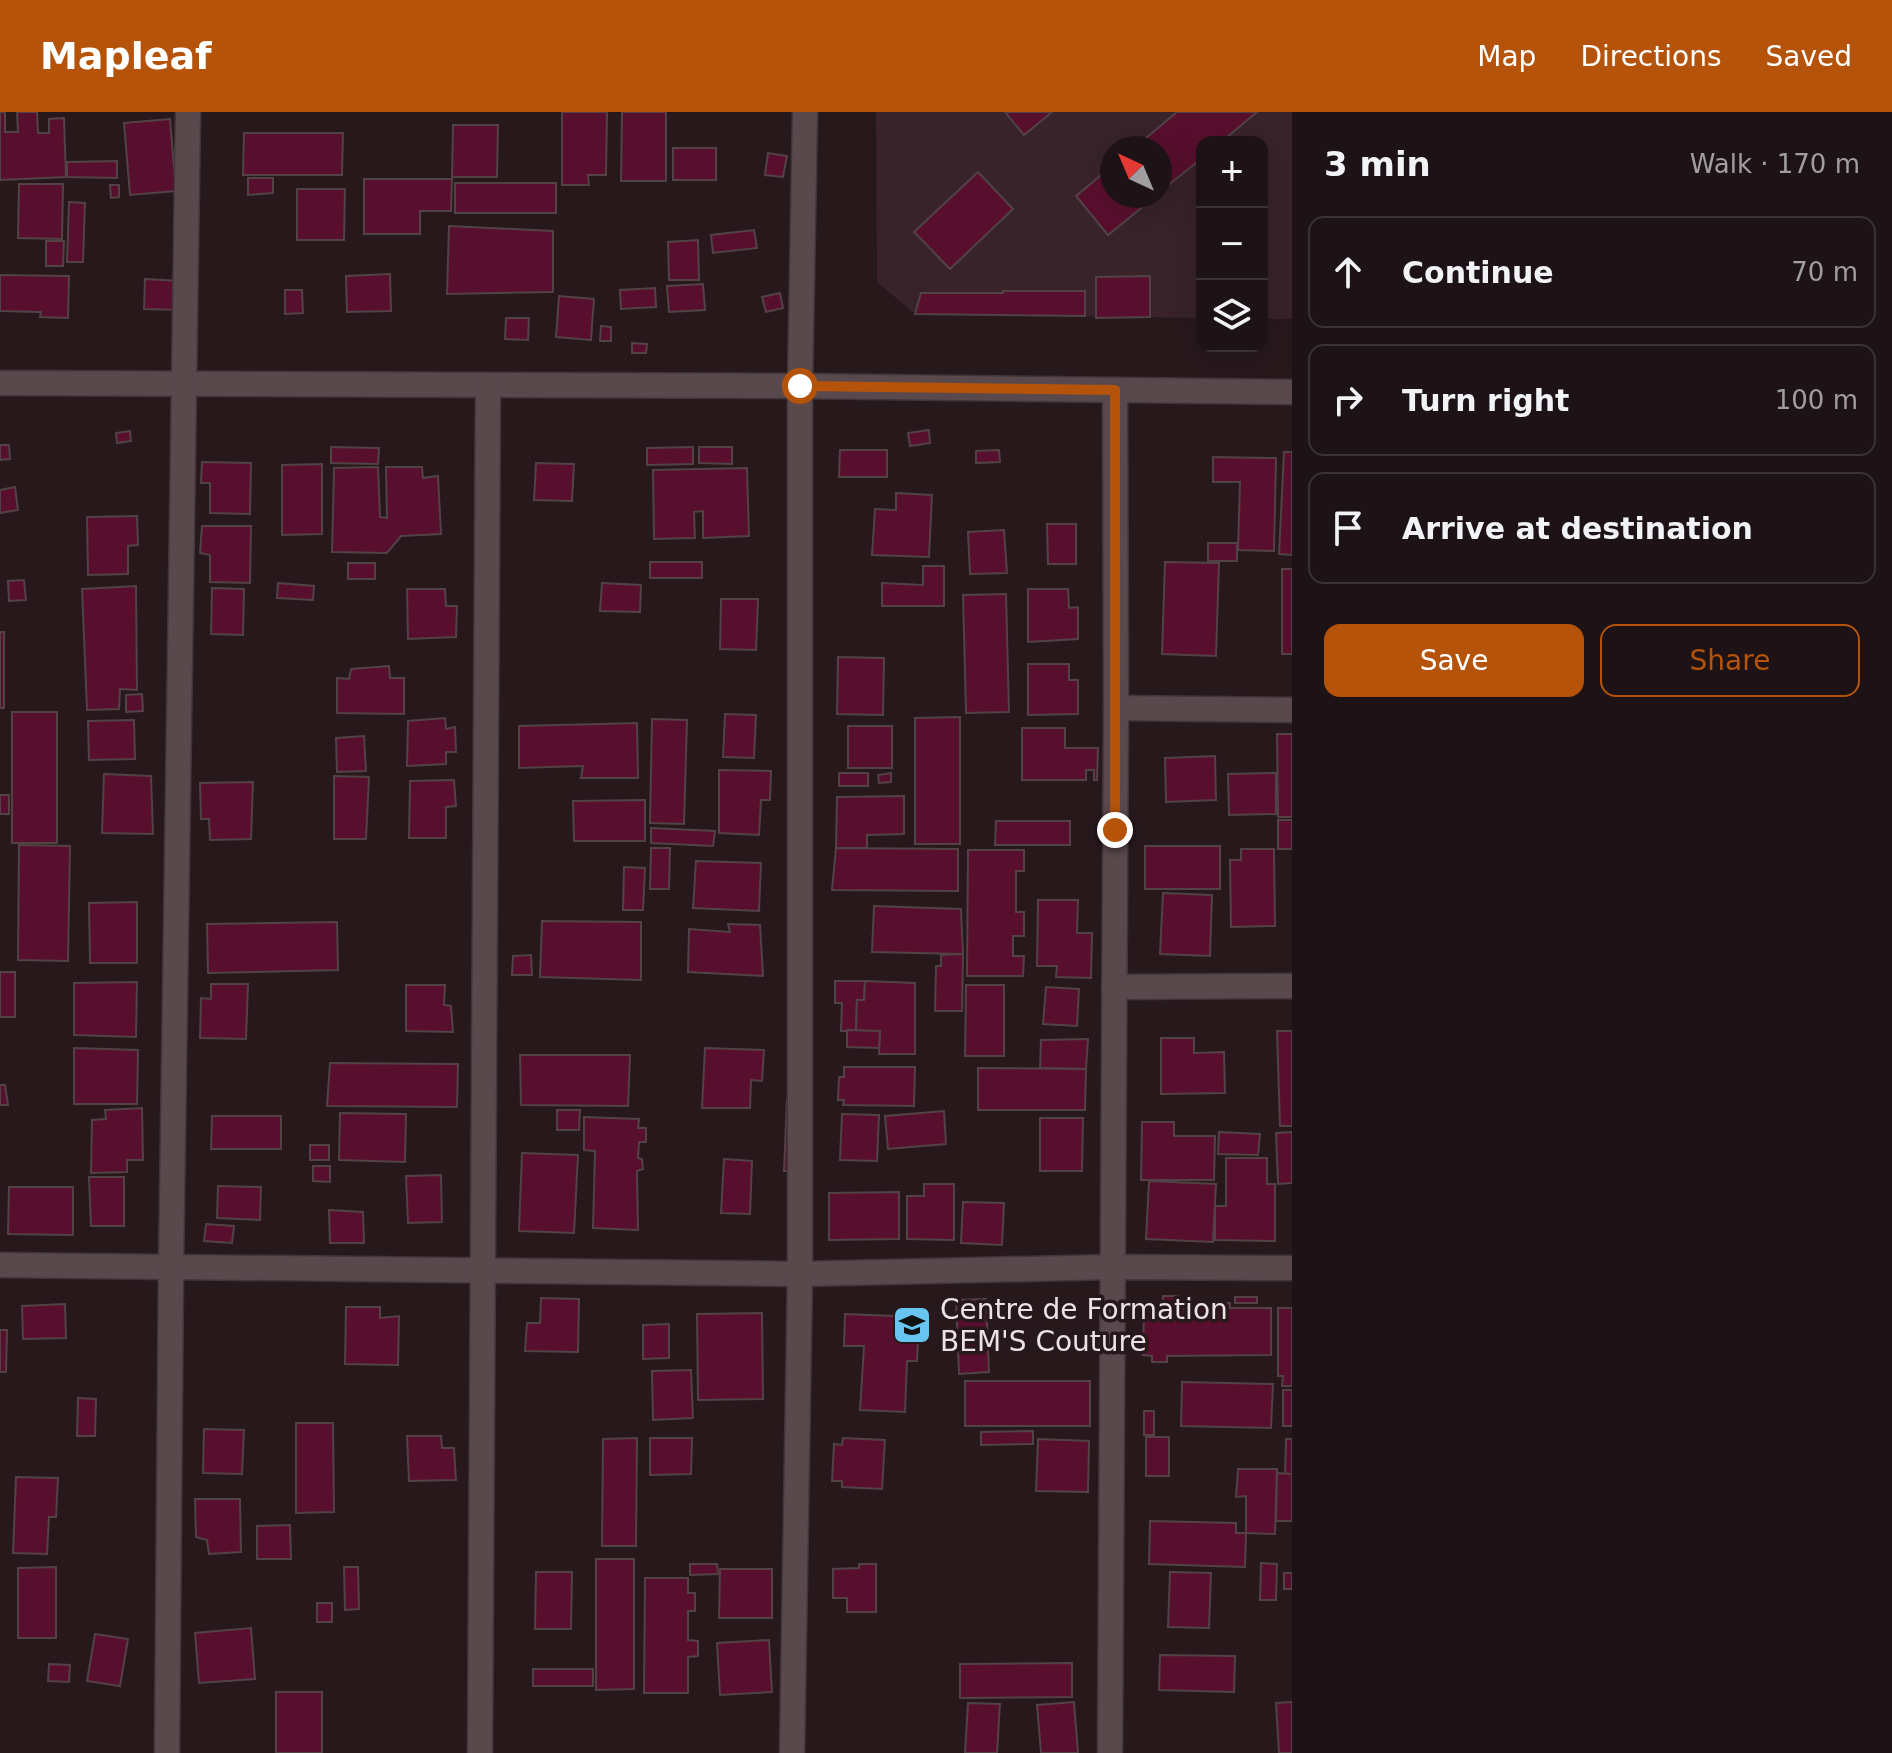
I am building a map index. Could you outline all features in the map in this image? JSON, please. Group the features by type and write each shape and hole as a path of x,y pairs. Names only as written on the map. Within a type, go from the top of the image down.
{"street":[{"path":"167,1753 188,112"},
{"path":"792,1753 800,1274 800,386 805,112"},
{"path":"0,383 800,386 1292,392"},
{"path":"480,1753 488,386"},
{"path":"1110,1753 1115,390"},
{"path":"1116,708 1292,710"},
{"path":"1114,987 1292,986"},
{"path":"0,1265 800,1274 1112,1267 1292,1268"}],"shaded area":[{"path":"876,112 1292,112 1292,319 1268,319 1268,136 1196,136 1196,318 915,314 877,282"}],"building":[{"path":"0,112 5,112 5,132 18,132 17,112 37,112 38,133 49,133 49,119 64,118 66,177 0,180"},
{"path":"562,112 607,112 606,175 588,175 589,185 562,185"},
{"path":"622,112 666,112 666,181 621,181"},
{"path":"1005,112 1052,112 1024,135"},
{"path":"1177,112 1257,112 1228,136 1196,136 1196,163 1172,182 1172,136 1148,136"},
{"path":"170,119 176,191 130,195 124,123"},
{"path":"453,125 498,125 497,177 452,177"},
{"path":"244,133 343,133 342,175 243,175"},
{"path":"673,148 716,148 716,180 673,180"},
{"path":"768,153 787,156 783,177 765,175"},
{"path":"117,161 117,178 67,177 67,162"},
{"path":"978,172 1013,209 950,269 914,232"},
{"path":"1100,176 1100,208 1141,208 1108,235 1076,196"},
{"path":"248,178 273,178 273,193 248,195"},
{"path":"364,179 452,179 451,211 420,211 420,234 364,234"},
{"path":"455,183 556,183 556,213 455,213"},
{"path":"19,184 63,184 62,239 18,238"},
{"path":"110,185 119,185 119,197 111,198"},
{"path":"297,189 345,189 344,240 297,240"},
{"path":"69,202 85,203 83,262 67,262"},
{"path":"449,226 553,231 553,292 447,294"},
{"path":"754,230 757,248 713,253 711,235"},
{"path":"698,240 699,280 669,280 668,242"},
{"path":"46,241 64,241 63,266 46,266"},
{"path":"390,274 391,311 347,312 346,276"},
{"path":"0,275 69,276 68,318 40,317 41,312 0,311"},
{"path":"1150,276 1150,317 1096,318 1096,277"},
{"path":"145,279 181,281 180,310 144,309"},
{"path":"703,284 705,310 669,312 667,286"},
{"path":"655,288 656,307 621,309 620,290"},
{"path":"285,290 302,290 303,313 285,314"},
{"path":"1085,291 1085,316 915,314 921,293"},
{"path":"780,293 783,308 766,312 762,297"},
{"path":"559,296 594,299 591,340 556,337"},
{"path":"506,318 529,318 528,340 505,339"},
{"path":"601,326 611,327 611,341 600,341"},
{"path":"632,343 647,344 646,353 632,353"},
{"path":"929,430 930,443 910,446 908,433"},
{"path":"130,431 131,441 117,443 116,433"},
{"path":"0,445 9,445 10,459 0,460"},
{"path":"331,447 379,448 378,464 331,463"},
{"path":"693,447 693,464 647,465 647,448"},
{"path":"699,447 732,447 732,464 699,463"},
{"path":"840,450 887,450 887,477 839,477"},
{"path":"999,450 1000,462 976,463 976,451"},
{"path":"1284,452 1292,452 1292,555 1279,554"},
{"path":"1213,457 1276,458 1274,551 1238,550 1240,482 1213,482"},
{"path":"202,462 251,463 250,514 210,513 210,483 201,483"},
{"path":"536,463 574,464 572,501 534,500"},
{"path":"322,464 322,534 282,535 282,465"},
{"path":"378,467 380,517 387,518 386,467 422,467 423,478 438,476 441,534 401,536 387,553 332,552 334,468"},
{"path":"747,468 749,536 703,538 703,511 694,512 695,538 654,539 653,470"},
{"path":"15,487 18,510 0,513 0,490"},
{"path":"896,493 932,495 929,557 872,555 875,509 896,510"},
{"path":"137,516 138,545 128,546 128,574 88,575 87,517"},
{"path":"1047,524 1076,524 1076,564 1048,564"},
{"path":"202,526 251,526 250,583 210,582 210,555 200,553"},
{"path":"1004,530 1007,573 970,574 968,532"},
{"path":"1208,543 1237,543 1237,561 1208,561"},
{"path":"650,562 702,562 702,578 650,578"},
{"path":"1165,562 1219,563 1216,656 1162,654"},
{"path":"348,563 375,563 375,579 348,579"},
{"path":"923,566 944,566 944,606 882,606 882,583 923,585"},
{"path":"1282,569 1292,569 1292,654 1282,654"},
{"path":"24,580 26,600 9,601 8,581"},
{"path":"278,583 314,586 313,600 277,598"},
{"path":"602,583 641,585 640,612 600,611"},
{"path":"136,586 137,690 120,689 119,709 87,710 82,589"},
{"path":"212,588 244,589 243,635 211,634"},
{"path":"407,589 445,589 446,606 457,606 456,637 408,639"},
{"path":"1028,589 1068,589 1069,608 1078,607 1078,639 1028,642"},
{"path":"1006,594 1009,712 966,713 963,595"},
{"path":"721,599 758,599 756,650 720,649"},
{"path":"0,632 4,632 4,708 0,708"},
{"path":"838,657 884,658 883,715 837,714"},
{"path":"1028,664 1069,664 1069,680 1078,680 1078,714 1028,715"},
{"path":"389,666 390,678 404,678 404,714 337,713 337,678 349,679 351,669"},
{"path":"142,694 143,711 126,712 126,695"},
{"path":"12,712 57,712 57,843 12,843"},
{"path":"725,714 756,715 754,758 723,757"},
{"path":"960,717 960,844 915,844 915,718"},
{"path":"445,718 446,729 455,727 456,752 446,752 446,764 407,766 408,721"},
{"path":"652,719 687,720 684,824 650,823"},
{"path":"134,720 135,759 89,760 88,721"},
{"path":"637,723 638,778 581,778 583,766 519,768 519,726"},
{"path":"848,726 892,726 892,768 848,768"},
{"path":"1022,728 1065,728 1065,748 1098,748 1097,780 1094,780 1094,770 1086,770 1086,780 1022,780"},
{"path":"1277,734 1292,734 1292,817 1278,817"},
{"path":"364,736 366,771 337,772 336,738"},
{"path":"1215,756 1216,800 1166,802 1165,758"},
{"path":"719,770 771,771 770,800 761,800 759,835 719,833"},
{"path":"839,773 868,773 868,786 839,786"},
{"path":"891,773 891,782 879,783 878,775"},
{"path":"1276,773 1276,814 1229,815 1228,774"},
{"path":"104,774 151,776 153,834 102,833"},
{"path":"334,776 369,777 366,839 334,839"},
{"path":"454,780 456,806 446,807 446,838 409,838 410,781"},
{"path":"253,782 251,839 210,840 209,819 201,819 200,783"},
{"path":"0,795 9,795 9,814 0,814"},
{"path":"904,796 904,834 867,835 867,848 836,848 837,797"},
{"path":"645,800 645,841 574,841 573,801"},
{"path":"1278,820 1292,820 1292,849 1278,849"},
{"path":"996,821 1070,821 1070,845 995,845"},
{"path":"651,828 715,831 713,846 651,843"},
{"path":"19,845 70,846 68,961 18,960"},
{"path":"1145,846 1220,846 1220,889 1145,889"},
{"path":"651,848 670,848 669,889 650,889"},
{"path":"836,848 958,849 958,891 832,890"},
{"path":"1241,849 1274,849 1275,926 1231,927 1230,860 1241,860"},
{"path":"968,850 1024,850 1024,871 1016,871 1016,912 1024,912 1024,936 1013,936 1013,956 1024,956 1023,976 967,976"},
{"path":"696,861 761,863 759,911 693,908"},
{"path":"624,867 645,868 643,910 623,910"},
{"path":"1163,893 1212,895 1210,956 1160,954"},
{"path":"1038,900 1078,900 1077,933 1092,933 1091,978 1056,977 1057,966 1037,966"},
{"path":"137,902 137,963 90,963 89,903"},
{"path":"874,906 961,909 963,954 872,952"},
{"path":"542,921 641,922 641,980 540,977"},
{"path":"337,922 338,970 208,973 207,924"},
{"path":"728,924 760,925 763,976 688,972 689,929 730,932"},
{"path":"963,954 962,1011 935,1011 936,966 941,966 941,955"},
{"path":"531,955 532,975 512,975 513,956"},
{"path":"0,972 15,972 15,1017 0,1017"},
{"path":"835,981 865,981 864,1000 857,1000 856,1031 841,1031 842,1003 835,1003"},
{"path":"865,981 915,983 915,1054 879,1054 880,1031 856,1031 857,1000 864,1000"},
{"path":"137,982 136,1037 74,1035 74,983"},
{"path":"211,984 248,984 246,1039 200,1038 201,998 211,999"},
{"path":"406,985 445,985 444,1005 451,1006 453,1032 406,1031"},
{"path":"966,985 1004,985 1004,1056 965,1056"},
{"path":"1046,987 1079,989 1077,1026 1043,1024"},
{"path":"847,1030 880,1031 879,1048 847,1047"},
{"path":"1277,1031 1292,1031 1292,1126 1280,1126"},
{"path":"1161,1038 1194,1038 1194,1053 1224,1052 1225,1093 1161,1094"},
{"path":"1088,1039 1086,1069 1040,1068 1041,1040"},
{"path":"74,1048 138,1050 137,1104 74,1104"},
{"path":"705,1048 764,1050 762,1081 751,1080 750,1108 702,1108"},
{"path":"520,1055 630,1055 628,1106 521,1105"},
{"path":"330,1063 458,1064 457,1107 327,1106"},
{"path":"844,1067 915,1067 914,1106 843,1105 844,1100 838,1100 839,1077 844,1077"},
{"path":"978,1068 1086,1069 1085,1110 978,1110"},
{"path":"0,1085 5,1085 8,1105 0,1105"},
{"path":"787,1099 796,1099 793,1171 784,1171"},
{"path":"142,1108 143,1160 127,1160 127,1172 91,1173 92,1120 106,1119 105,1110"},
{"path":"557,1110 580,1110 579,1130 557,1130"},
{"path":"944,1111 946,1144 888,1149 885,1116"},
{"path":"340,1113 406,1114 405,1162 339,1160"},
{"path":"842,1114 879,1115 877,1161 840,1160"},
{"path":"212,1116 281,1116 281,1149 211,1149"},
{"path":"584,1117 639,1119 638,1128 646,1128 646,1142 639,1142 638,1158 642,1159 643,1169 637,1171 638,1230 593,1228 595,1151 584,1150"},
{"path":"1040,1118 1083,1118 1082,1171 1040,1171"},
{"path":"1142,1122 1174,1122 1174,1136 1215,1136 1214,1180 1141,1180"},
{"path":"1219,1132 1260,1134 1258,1155 1218,1154"},
{"path":"1292,1132 1292,1183 1278,1184 1276,1133"},
{"path":"310,1145 329,1145 329,1160 310,1160"},
{"path":"522,1153 578,1155 574,1233 519,1231"},
{"path":"1226,1158 1267,1158 1267,1184 1275,1184 1275,1241 1215,1240 1215,1206 1226,1206"},
{"path":"724,1159 752,1161 750,1214 721,1213"},
{"path":"313,1166 330,1166 330,1182 313,1181"},
{"path":"441,1175 442,1222 408,1223 406,1176"},
{"path":"89,1177 124,1177 124,1226 91,1226"},
{"path":"1149,1181 1216,1184 1213,1242 1146,1239"},
{"path":"924,1184 954,1184 954,1240 907,1239 907,1196 924,1196"},
{"path":"218,1186 261,1187 260,1220 217,1218"},
{"path":"9,1187 73,1187 73,1235 8,1234"},
{"path":"899,1192 899,1239 829,1240 829,1193"},
{"path":"963,1202 1004,1203 1002,1245 961,1243"},
{"path":"329,1210 363,1212 364,1243 330,1243"},
{"path":"206,1224 234,1226 232,1243 204,1241"},
{"path":"1163,1296 1178,1296 1178,1304 1163,1304"},
{"path":"1235,1297 1257,1297 1257,1303 1235,1303"},
{"path":"541,1298 579,1299 578,1352 525,1351 527,1323 540,1323"},
{"path":"986,1299 989,1372 959,1374 956,1300"},
{"path":"1197,1303 1230,1303 1230,1308 1271,1308 1271,1355 1167,1356 1167,1362 1152,1362 1152,1356 1143,1355 1144,1308 1197,1308"},
{"path":"65,1304 66,1338 23,1339 22,1306"},
{"path":"346,1307 380,1307 380,1318 399,1316 398,1365 345,1364"},
{"path":"1278,1308 1292,1308 1292,1386 1282,1386 1283,1376 1278,1376"},
{"path":"762,1313 763,1399 698,1400 697,1314"},
{"path":"845,1314 919,1317 917,1361 907,1361 905,1412 860,1410 864,1346 844,1346"},
{"path":"669,1324 669,1358 643,1359 643,1325"},
{"path":"0,1330 7,1330 6,1372 0,1372"},
{"path":"691,1370 693,1418 653,1420 652,1371"},
{"path":"965,1381 1090,1381 1090,1426 965,1426"},
{"path":"1182,1382 1273,1384 1271,1428 1181,1426"},
{"path":"1283,1390 1292,1390 1292,1426 1283,1426"},
{"path":"78,1398 96,1399 95,1436 77,1436"},
{"path":"1144,1411 1154,1411 1154,1435 1144,1435"},
{"path":"296,1423 333,1423 334,1512 296,1513"},
{"path":"204,1429 244,1430 242,1474 203,1473"},
{"path":"1033,1431 1033,1444 981,1445 981,1432"},
{"path":"407,1436 441,1436 442,1448 454,1448 456,1480 409,1481"},
{"path":"1146,1437 1169,1437 1169,1476 1146,1476"},
{"path":"637,1438 636,1546 602,1546 603,1439"},
{"path":"650,1438 692,1438 691,1474 650,1475"},
{"path":"843,1438 885,1440 882,1489 842,1487 842,1481 832,1481 834,1444 842,1445"},
{"path":"1038,1439 1089,1441 1088,1492 1036,1491"},
{"path":"1286,1439 1292,1439 1292,1474 1285,1474"},
{"path":"1238,1469 1277,1469 1275,1534 1246,1533 1246,1496 1236,1497"},
{"path":"1277,1473 1292,1474 1292,1521 1276,1521"},
{"path":"16,1477 58,1478 56,1517 49,1517 47,1554 13,1553"},
{"path":"195,1499 240,1499 241,1552 209,1554 207,1540 196,1537"},
{"path":"1150,1521 1236,1523 1236,1533 1246,1533 1245,1567 1149,1564"},
{"path":"290,1525 291,1559 257,1559 257,1526"},
{"path":"596,1559 634,1559 634,1689 596,1690"},
{"path":"1261,1563 1277,1564 1276,1600 1260,1600"},
{"path":"690,1564 717,1564 718,1574 690,1575"},
{"path":"859,1564 876,1564 876,1612 847,1612 847,1598 833,1598 833,1569 859,1568"},
{"path":"56,1567 56,1638 18,1638 18,1568"},
{"path":"344,1567 358,1567 359,1609 345,1610"},
{"path":"720,1569 772,1569 772,1618 719,1618"},
{"path":"536,1572 572,1572 571,1629 535,1629"},
{"path":"1170,1572 1211,1573 1209,1628 1168,1627"},
{"path":"1284,1573 1292,1573 1292,1589 1284,1589"},
{"path":"645,1578 688,1578 688,1593 695,1593 695,1611 688,1611 688,1640 698,1641 698,1656 688,1657 688,1693 644,1693"},
{"path":"317,1603 332,1603 332,1622 317,1622"},
{"path":"251,1628 255,1679 199,1683 195,1633"},
{"path":"95,1634 128,1639 120,1686 87,1681"},
{"path":"769,1640 772,1692 720,1695 717,1643"},
{"path":"1160,1655 1235,1656 1234,1692 1159,1690"},
{"path":"1072,1663 1072,1697 960,1698 960,1664"},
{"path":"49,1664 70,1665 69,1682 48,1681"},
{"path":"533,1669 593,1669 593,1686 533,1686"},
{"path":"276,1692 322,1692 322,1753 276,1753"},
{"path":"1074,1702 1078,1753 1041,1753 1037,1705"},
{"path":"1292,1702 1292,1753 1279,1753 1276,1703"},
{"path":"968,1703 1000,1704 997,1753 965,1753"}],"place":[{"name":"Centre de Formation BEM'S Couture","path":"912,1325"}],"route":[{"path":"800,386 1115,390 1115,830"}]}
